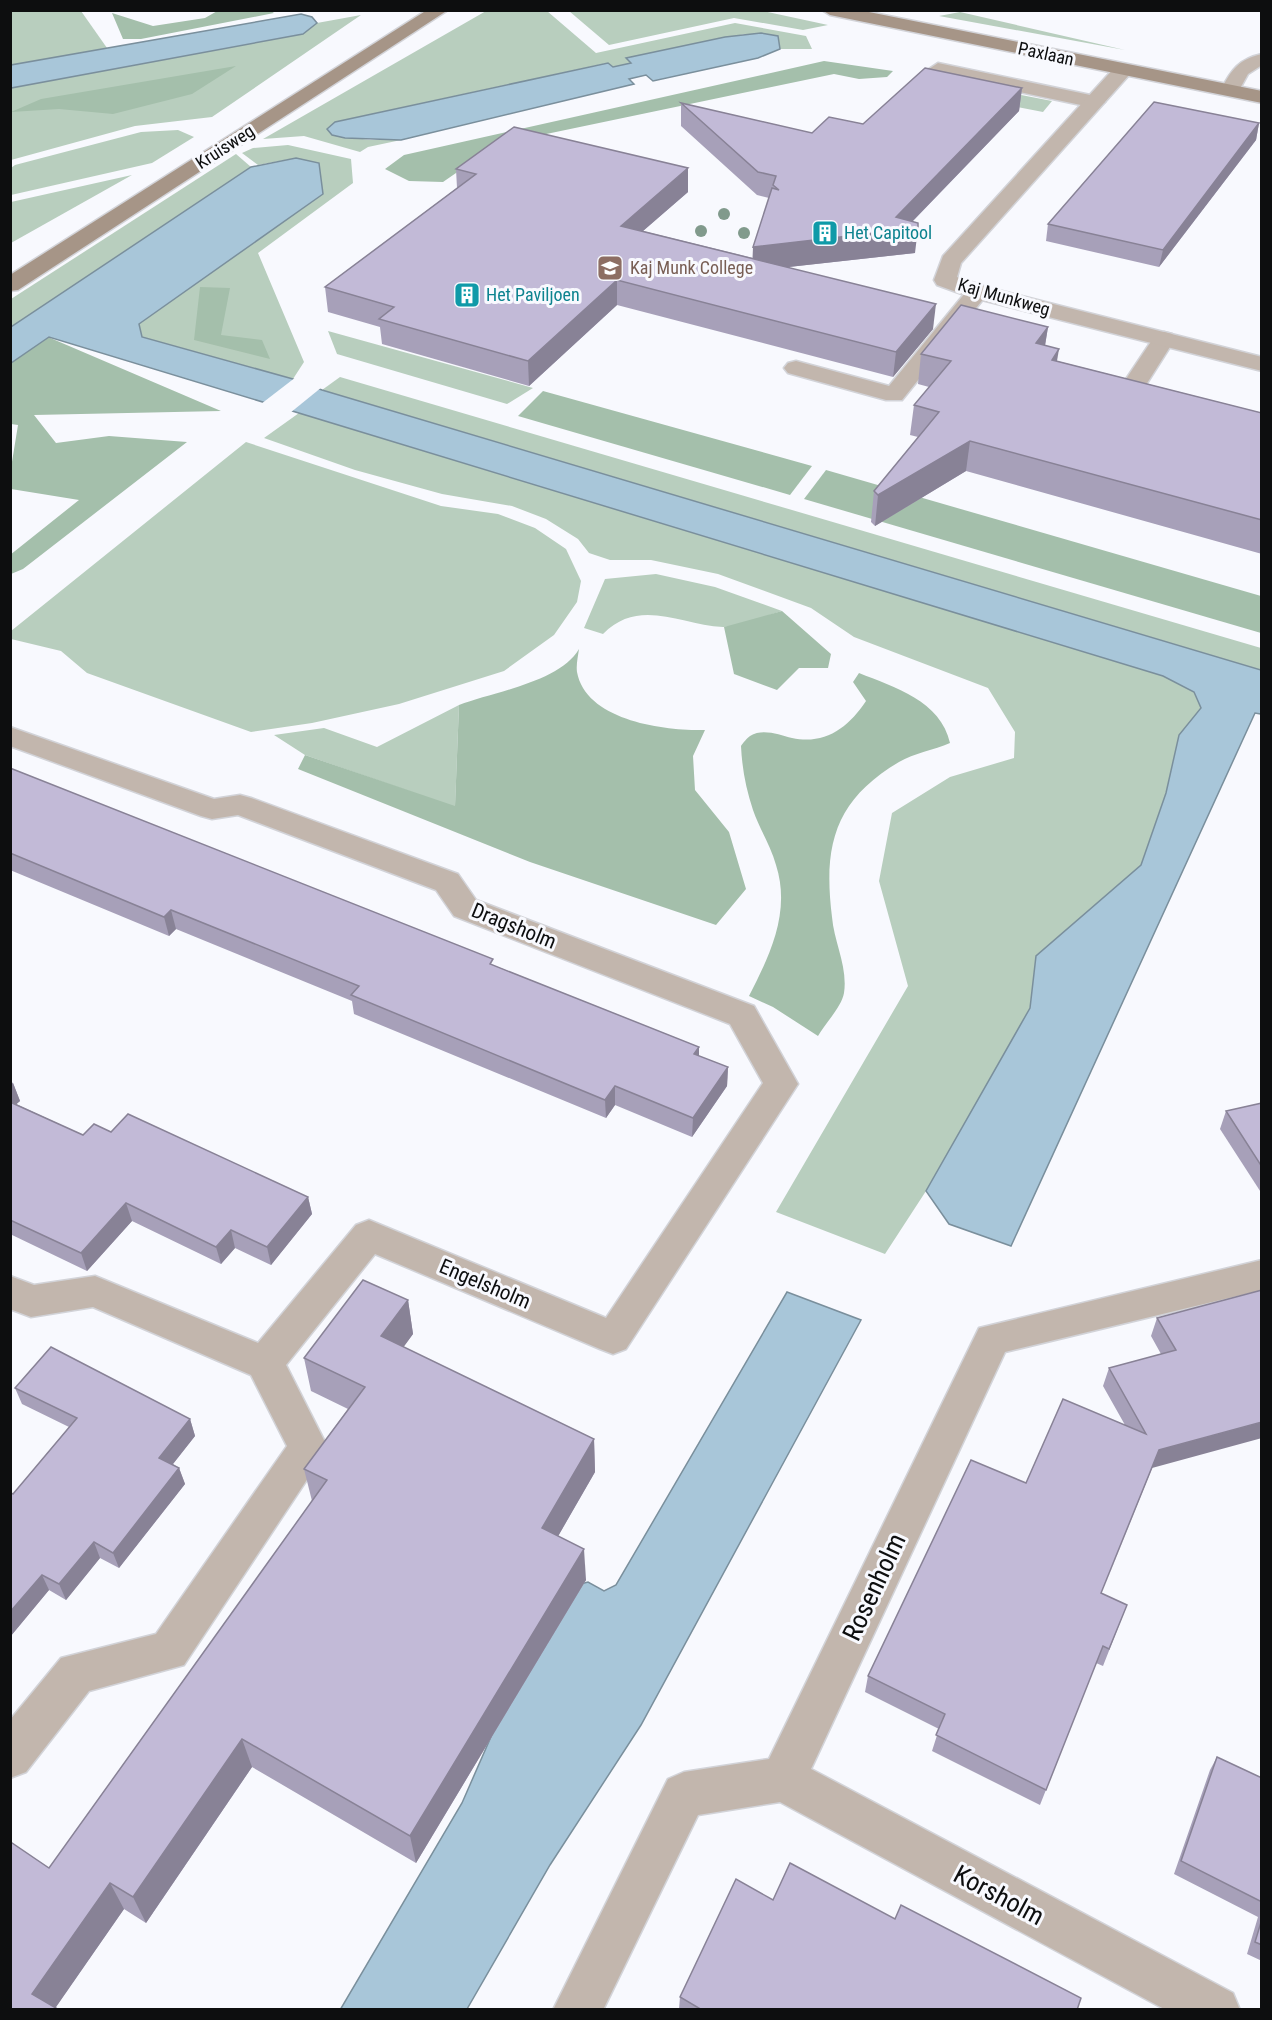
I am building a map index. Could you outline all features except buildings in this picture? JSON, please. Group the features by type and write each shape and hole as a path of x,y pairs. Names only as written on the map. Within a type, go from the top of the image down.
{"street":[{"name":"Kruisweg","path":"10,285 440,10"},
{"name":"Paxlaan","path":"830,10 1262,97"},
{"path":"1230,90 1241,69 1253,60 1262,59"},
{"path":"938,69 1095,102"},
{"name":"Kaj Munkweg","path":"1123,70 951,261 945,280 978,292 1262,364"},
{"path":"796,368 894,395 978,292"},
{"path":"1164,339 1132,388 1140,399 1186,412"},
{"name":"Dragsholm","path":"10,736 213,809 240,805 447,882 465,908 742,1015 781,1084 699,1211"},
{"name":"Engelsholm","path":"265,1364 369,1235 613,1338 699,1211"},
{"name":"Rosenholm","path":"783,1779 993,1339 1262,1275"},
{"path":"10,1291 31,1301 95,1291 265,1364 308,1448 169,1651 75,1673 10,1756"},
{"path":"578,2010 684,1796 783,1779"},
{"name":"Korsholm","path":"783,1779 1216,2010"}],"green space":[{"path":"11,10 81,11 107,48 11,65"},
{"path":"219,10 271,11 274,13 141,39 123,39 112,13 153,26 205,18"},
{"path":"486,11 547,11 596,53 735,23 806,36 812,49 780,49 778,36 745,34 626,58 632,63 613,67 607,63 335,122 327,129 332,135 370,140 401,140 368,147 360,152 304,136 263,139"},
{"path":"569,11 763,11 828,25 803,30 734,18 609,45"},
{"path":"960,12 1125,50 939,16"},
{"path":"361,15 212,117 135,126 11,160 11,88 303,34 317,23"},
{"path":"824,61 893,71 887,77 859,79 834,74 498,144 443,182 409,181 385,169 404,155"},
{"path":"236,66 192,94 113,114 59,109 11,112 41,99"},
{"path":"955,82 1052,101 1043,112 924,89"},
{"path":"178,130 194,137 152,163 11,195 11,168 15,165 141,132"},
{"path":"288,145 351,159 353,183 258,253 304,362 293,379 142,337 139,324 323,194 296,158 258,165 242,153 253,148"},
{"path":"236,154 251,167 11,327 11,299"},
{"path":"132,175 11,243 11,202"},
{"path":"200,287 230,288 221,335 262,340 270,359 194,340"},
{"path":"328,331 533,388 507,404 337,354"},
{"path":"48,337 221,411 34,415 56,443 109,436 187,442 23,569 11,574 10,555 79,500 11,489 11,468 18,425 11,424 11,363"},
{"path":"340,377 1261,648 1261,670 322,390"},
{"path":"543,391 812,466 790,495 518,416"},
{"path":"299,413 1164,676 1194,692 1201,708 1179,735 1166,793 1141,865 1036,956 1030,1008 926,1191 885,1254 776,1212 908,986 879,881 892,813 950,777 1014,758 1015,732 988,688 854,637 811,608 718,574 651,560 610,560 589,553 578,539 546,519 512,506 442,494 355,470 264,438"},
{"path":"246,442 441,506 498,514 535,528 566,549 581,581 577,602 554,635 504,671 399,704 312,723 251,732 87,673 61,651 11,639 11,631"},
{"path":"826,470 1261,596 1261,633 804,499"},
{"path":"656,574 715,587 782,611 730,627 646,615 631,617 617,623 603,634 584,628 605,579"},
{"path":"782,611 831,654 828,668 799,668 777,690 734,674 724,627"},
{"path":"579,649 577,672 583,689 595,702 629,720 669,728 705,730 693,756 695,790 729,832 746,889 716,925 530,862 298,769 305,755 455,806 459,705 542,678 570,660"},
{"path":"859,673 901,690 926,706 937,716 950,743 905,759 877,777 860,792 847,809 838,827 832,846 830,891 833,926 845,983 843,998 818,1036 773,1007 749,996 771,949 780,916 781,900 780,882 774,858 748,794 741,746 750,736 760,733 804,740 835,732 859,711 866,701 853,682"},
{"path":"459,705 455,807 305,755 274,735 324,728 377,747"}],"water":[{"path":"301,14 312,17 317,23 303,34 11,88 11,65"},
{"path":"761,33 778,36 780,49 758,58 653,81 646,75 629,79 634,84 401,140 345,138 332,135 327,129 335,122 608,63 613,67 631,63 626,58 725,37"},
{"path":"296,158 319,163 323,194 139,324 142,337 293,379 322,390 1261,670 1261,714 1255,713 1011,1246 949,1224 926,1191 1030,1008 1036,956 1141,865 1166,793 1179,735 1201,708 1194,692 1163,676 49,337 11,363 11,327 251,167"},
{"path":"787,1292 861,1320 641,1725 550,1865 467,2009 340,2010 462,1803 511,1691 573,1586 588,1582 604,1591 616,1585"}],"pier":[{"path":"296,377 322,387 290,413 261,404"}],"place":[{"name":"Het Capitool","path":"825,233"},
{"name":"Kaj Munk College","path":"610,268"},
{"name":"Het Paviljoen","path":"467,295"}]}
